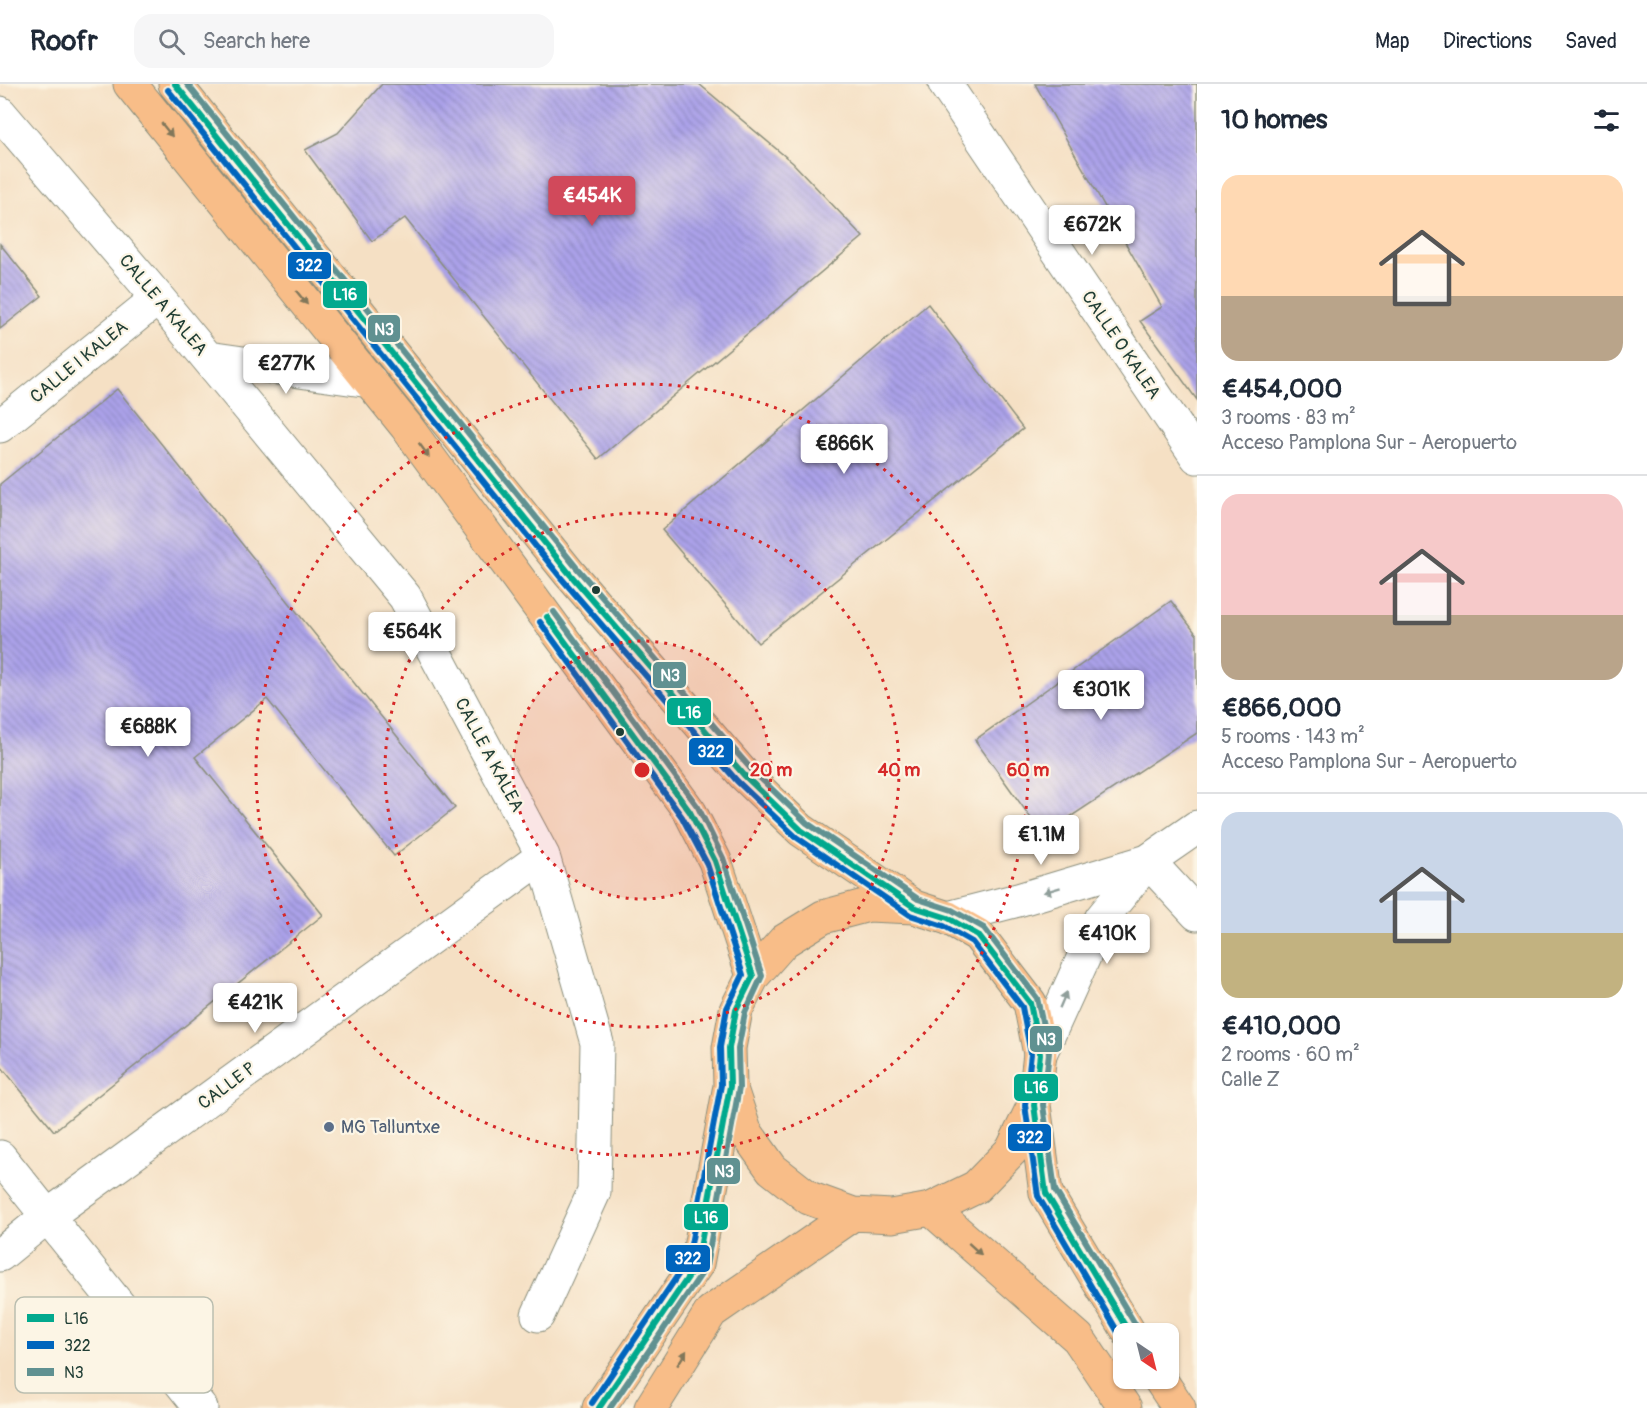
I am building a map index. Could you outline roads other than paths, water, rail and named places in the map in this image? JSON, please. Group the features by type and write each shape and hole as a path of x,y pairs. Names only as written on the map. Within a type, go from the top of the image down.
{"highway":[{"path":"130,84 413,436 690,812 716,861 753,976"},
{"path":"176,84 569,573 744,775 801,830 914,907"},
{"path":"599,1408 697,1264 730,1086 729,1048 736,1010 753,976 784,941 823,917 868,905 914,907 948,918 978,935 1030,1003 1040,1054 1034,1105 1046,1193 1123,1323"},
{"path":"730,1086 744,1131 772,1169 809,1198 854,1214 892,1216 931,1209 976,1186 1012,1150 1034,1105"},
{"path":"931,1209 1078,1338 1125,1408"},
{"path":"651,1408 711,1312 854,1214"},
{"path":"1166,1389 1179,1408"}],"street":[{"name":"CALLE O KALEA","path":"945,84 1197,457"},
{"name":"CALLE A KALEA","path":"0,113 158,298 405,597 543,856 597,1043 594,1192 538,1315"},
{"name":"CALLE I KALEA","path":"0,426 158,298"},
{"path":"208,358 370,381"},
{"path":"1040,1054 1101,919 1148,861 1197,827"},
{"name":"CALLE P","path":"0,1256 49,1215 543,856"},
{"path":"1148,861 1197,914"},
{"path":"948,918 1018,900 1148,861"},
{"path":"0,1157 114,1297"},
{"path":"189,1393 201,1408"}],"place":[{"name":"MG Talluntxe","path":"329,1127"}]}
